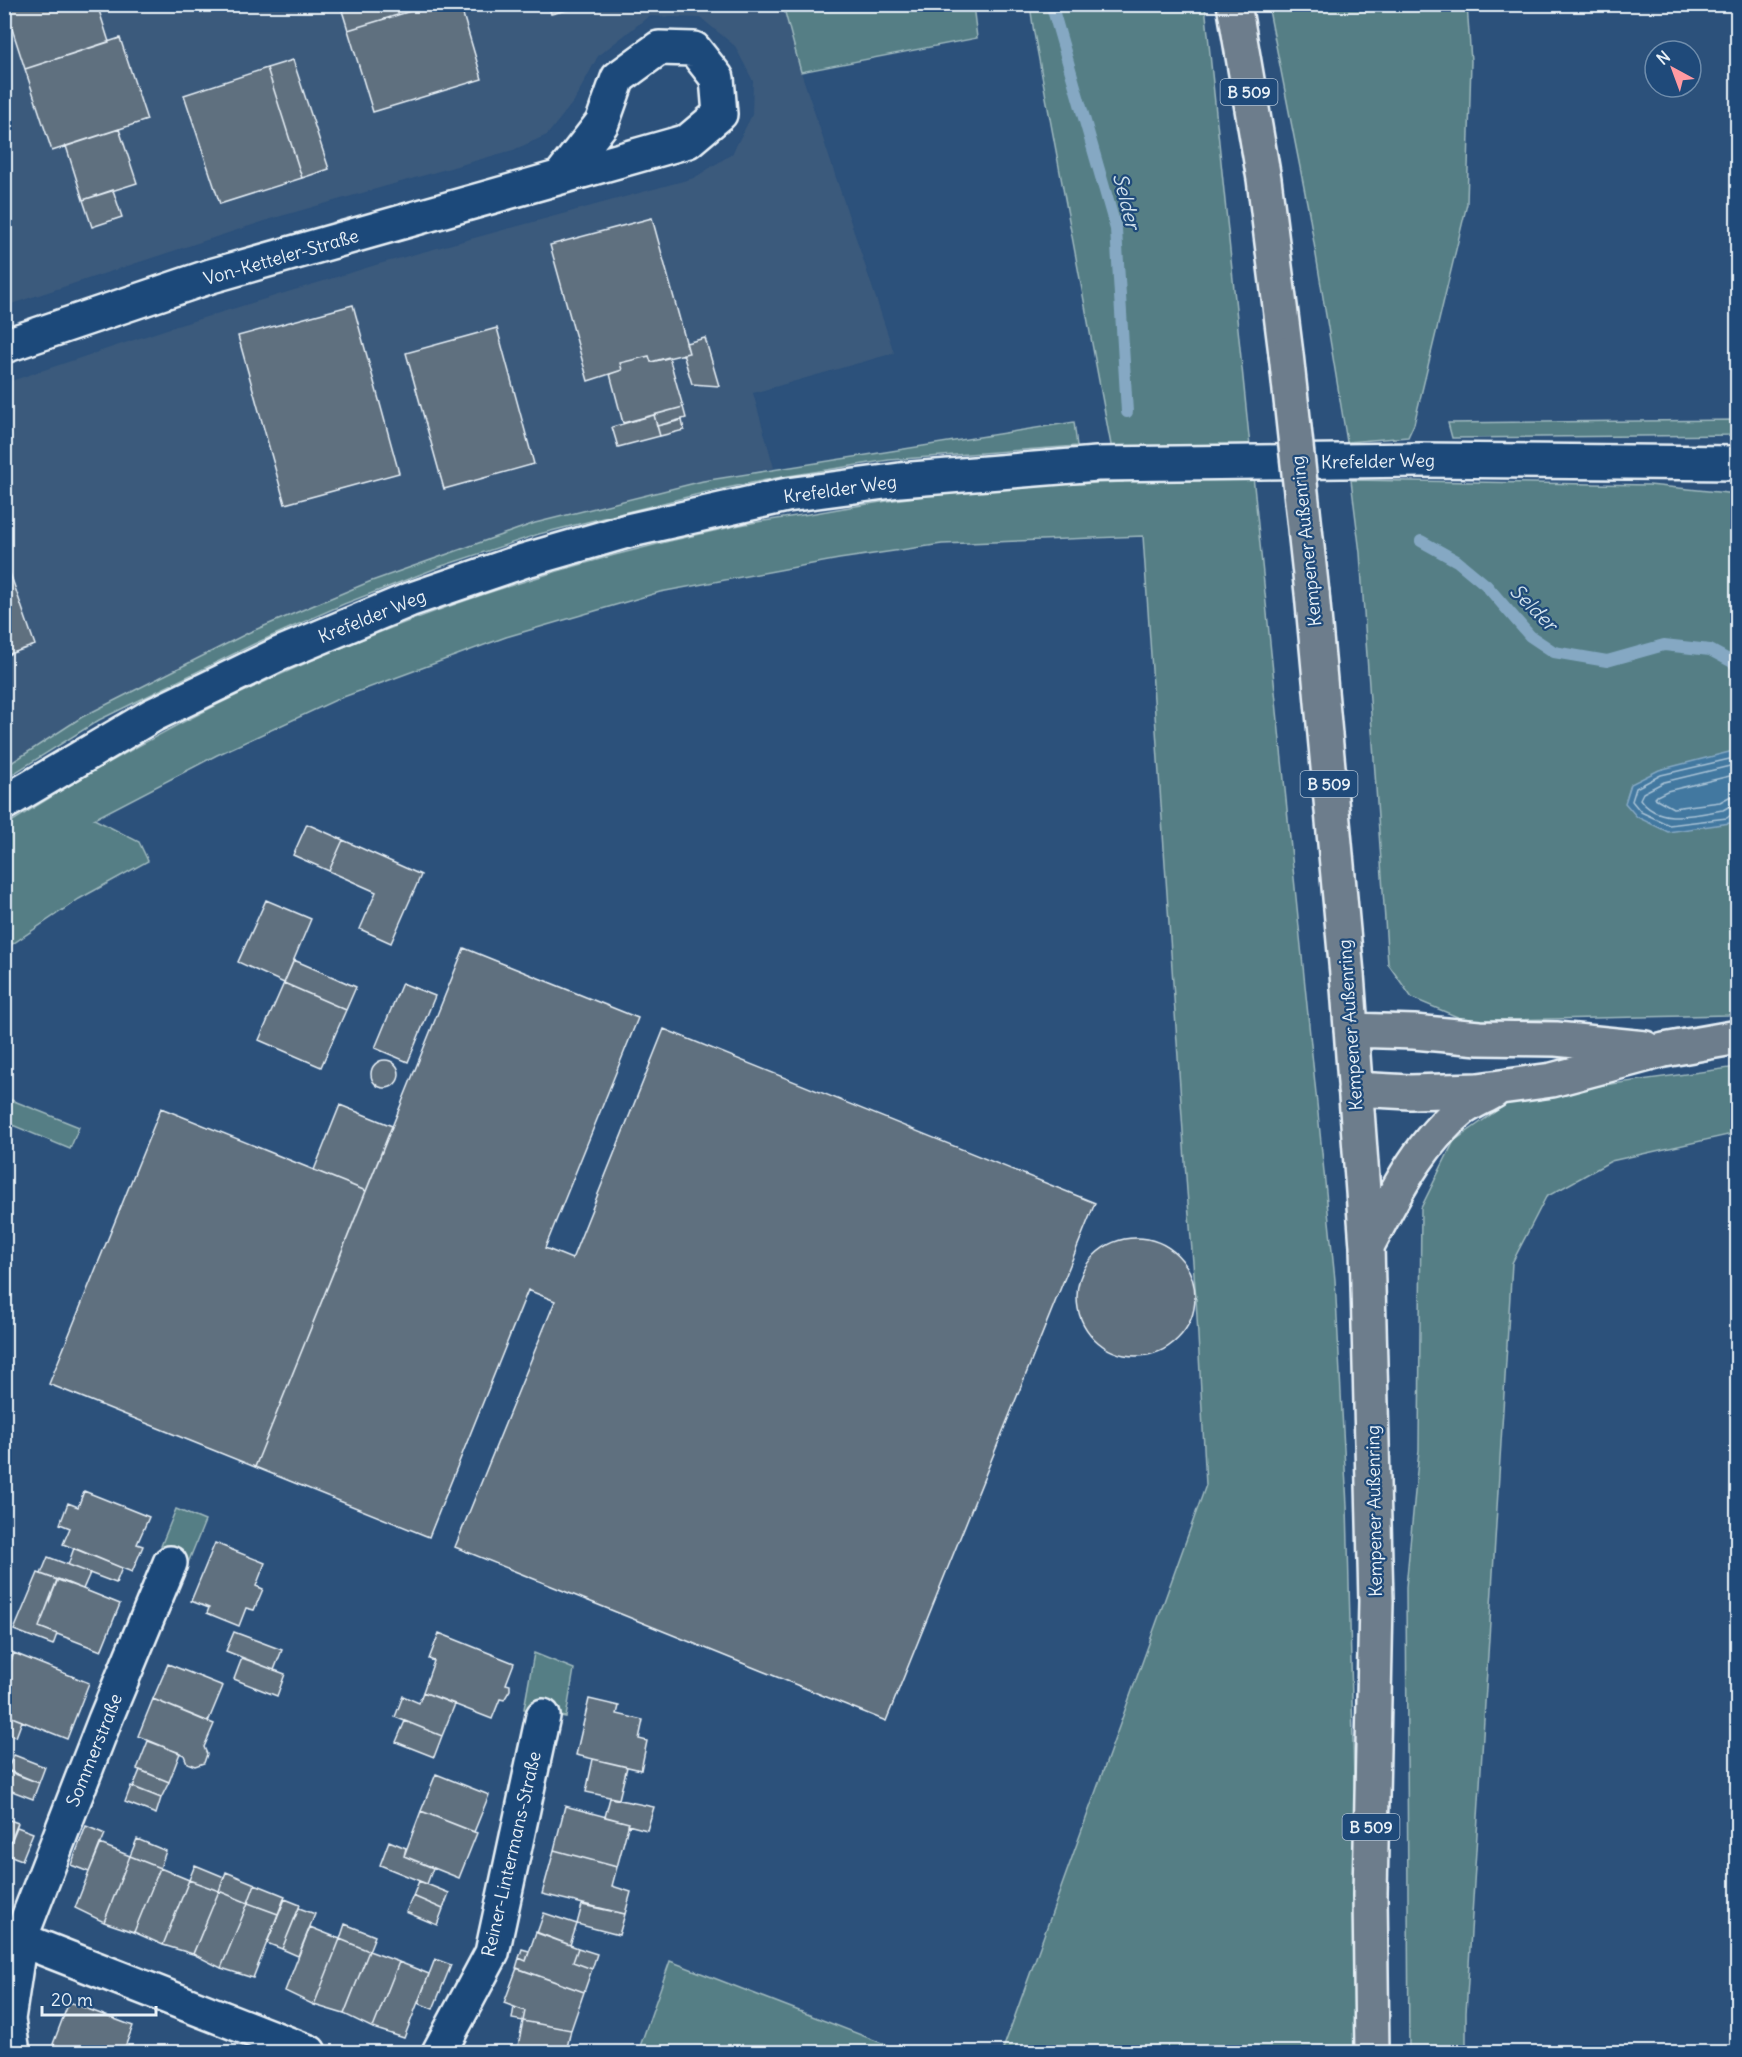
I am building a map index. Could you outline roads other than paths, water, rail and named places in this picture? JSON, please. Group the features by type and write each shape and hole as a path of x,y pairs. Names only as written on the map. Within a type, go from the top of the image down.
{"main road":[{"name":"Kempener Außenring","path":"1234,4 1264,179 1312,593 1351,1030 1367,1246 1376,1601 1370,1895 1372,2052"},
{"path":"1351,1030 1414,1032 1479,1038 1556,1039 1664,1050"},
{"path":"1355,1089 1410,1092 1478,1090 1552,1080 1664,1050 1737,1037"},
{"path":"1367,1246 1408,1173 1432,1138 1463,1108 1502,1086"}],"street":[{"name":"Von-Ketteler-Straße","path":"4,346 210,276 688,141 720,114 717,78 694,49 659,48 618,78 602,123 560,177"},
{"name":"Krefelder Weg","path":"4,803 153,715 277,655 409,600 523,561 627,531 787,495 900,480 1097,464 1420,460 1737,463"},
{"name":"Sommerstraße","path":"13,2052 8,2019 12,1936 170,1563"},
{"name":"Reiner-Lintermans-Straße","path":"439,2052 492,1953 543,1716"},
{"path":"12,1936 309,2052"}],"water":[{"path":"1737,750 1737,817 1730,823 1668,832 1637,817 1625,803 1631,784 1659,770"}],"waterway":[{"name":"Selder","path":"1053,4 1116,229 1127,412"},
{"name":"Selder","path":"1421,541 1457,561 1486,585 1530,636 1554,652 1607,661 1664,645 1710,650 1738,665"}]}
